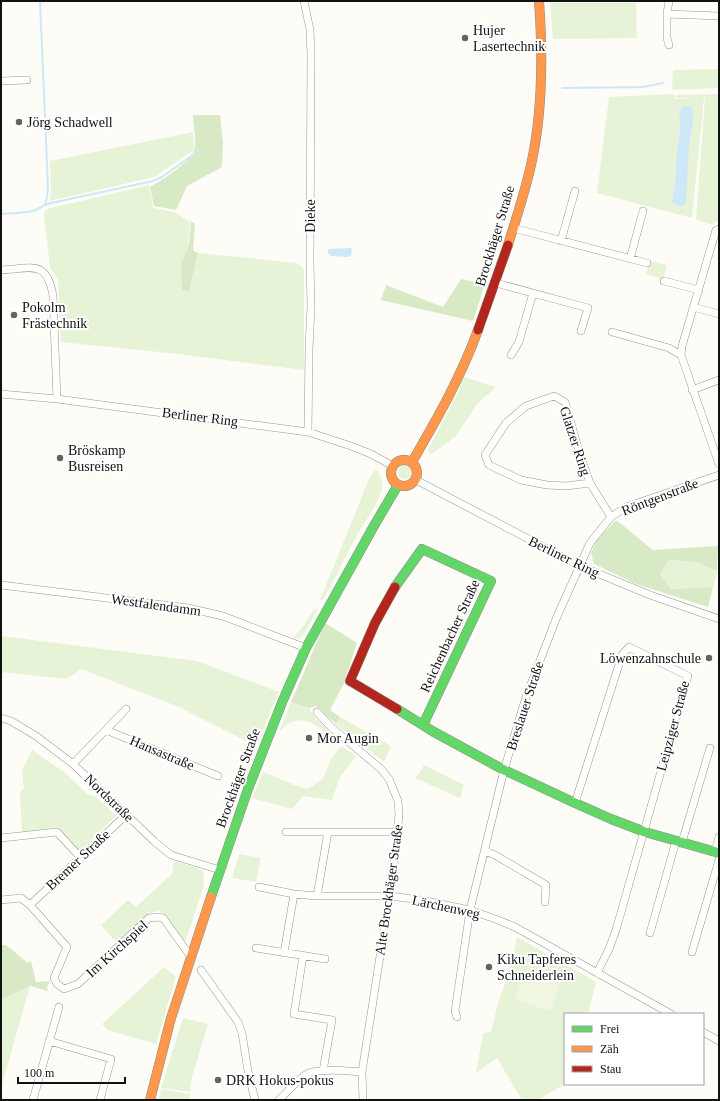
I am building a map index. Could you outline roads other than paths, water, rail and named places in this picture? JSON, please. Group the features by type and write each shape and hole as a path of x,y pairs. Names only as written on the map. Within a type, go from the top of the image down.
{"street":[{"name":"Dieke","path":"304,1 310,30 311,54 311,306 308,432"},
{"name":"Brockhäger Straße","path":"412,462 452,392 473,344 496,283 529,173 535,144 541,93 542,42 539,1"},
{"path":"669,1 667,14 667,38 669,45"},
{"path":"667,14 719,16"},
{"path":"1,81 28,80"},
{"path":"561,241 575,191"},
{"path":"630,259 643,212"},
{"path":"513,228 647,263"},
{"path":"717,230 693,307 682,346 681,355 719,464"},
{"path":"1,270 34,268 42,271 48,277 53,296 57,399"},
{"path":"664,281 699,290"},
{"path":"496,283 588,308 581,331"},
{"path":"511,355 519,342 533,293"},
{"path":"693,307 719,314"},
{"path":"612,332 669,348 681,355"},
{"path":"692,390 719,380"},
{"name":"Berliner Ring","path":"1,394 57,399 308,432 371,454 393,466"},
{"name":"Glatzer Ring","path":"590,483 566,486 548,485 521,480 489,465 485,455 506,423 526,406 554,396 565,402 580,455 590,483 611,517"},
{"path":"404,459 412,462 418,472 416,480 406,486 398,485 392,479 391,475 393,466 395,463 404,459"},
{"name":"Röntgenstraße","path":"580,566 590,543 611,517 626,507 719,476"},
{"name":"Berliner Ring","path":"416,480 580,566 650,595 719,619"},
{"name":"Brockhäger Straße","path":"150,1100 171,1018 191,957 248,789 283,700 306,648 398,485"},
{"name":"Reichenbacher Straße","path":"424,725 491,580 422,549 396,586 375,623 350,680 424,725 504,770 574,803 645,832 718,855"},
{"name":"Breslauer Straße","path":"456,1017 455,1011 470,910 504,770 526,697 556,619 580,566"},
{"name":"Westfalendamm","path":"1,585 188,608 223,616 306,648"},
{"name":"Leipziger Straße","path":"574,803 622,655 629,647 688,676 616,930 609,949 597,973"},
{"path":"73,764 126,709"},
{"name":"Alte Brockhäger Straße","path":"317,712 330,726 381,769 389,779 398,801 399,814 390,896 362,1072 363,1100"},
{"name":"Nordstraße","path":"1,718 11,721 36,736 73,764 155,842 171,855 220,870"},
{"name":"Hansastraße","path":"106,730 218,776"},
{"path":"650,933 710,748"},
{"name":"Bremer Straße","path":"30,905 80,857 90,853 126,815"},
{"path":"1,838 57,832 80,857"},
{"path":"286,832 397,832"},
{"path":"317,896 328,832"},
{"path":"692,952 718,855 719,837"},
{"path":"485,851 495,855 546,885 545,902"},
{"name":"Lärchenweg","path":"259,887 294,894 317,896 390,896 421,900 470,910 515,927 669,1013"},
{"path":"284,952 294,894"},
{"path":"1,900 21,898 30,905"},
{"name":"Im Kirchspiel","path":"30,905 67,946 54,978 57,984 64,989 78,984 149,918 163,918 191,957"},
{"path":"256,948 325,959"},
{"path":"303,956 294,1014 332,1020 323,1071"},
{"path":"201,970 238,1022 242,1033 248,1071 255,1100"},
{"path":"33,1100 59,1007"},
{"path":"704,1033 719,1041"},
{"path":"49,1042 112,1059 100,1100"},
{"path":"279,1100 302,1077 309,1073 323,1071 362,1072"}],"water":[{"path":"684,106 691,107 694,115 689,146 686,203 681,207 672,202 680,130 679,111"},
{"path":"328,249 352,249 351,256 348,257 331,256 328,253"}],"waterway":[{"path":"1,214 30,212 44,205 47,199 48,187 40,1"},
{"path":"562,88 643,87 663,83"},
{"path":"45,205 153,181 162,177 198,151"}],"place":[{"name":"Hujer Lasertechnik","path":"465,38"},
{"name":"Jörg Schadwell","path":"19,122"},
{"name":"Pokolm Frästechnik","path":"14,315"},
{"name":"Bröskamp Busreisen","path":"60,458"},
{"name":"Löwenzahnschule","path":"709,658"},
{"name":"Mor Augin","path":"309,738"},
{"name":"Kiku Tapferes Schneiderlein","path":"489,967"},
{"name":"DRK Hokus-pokus","path":"218,1080"}]}
